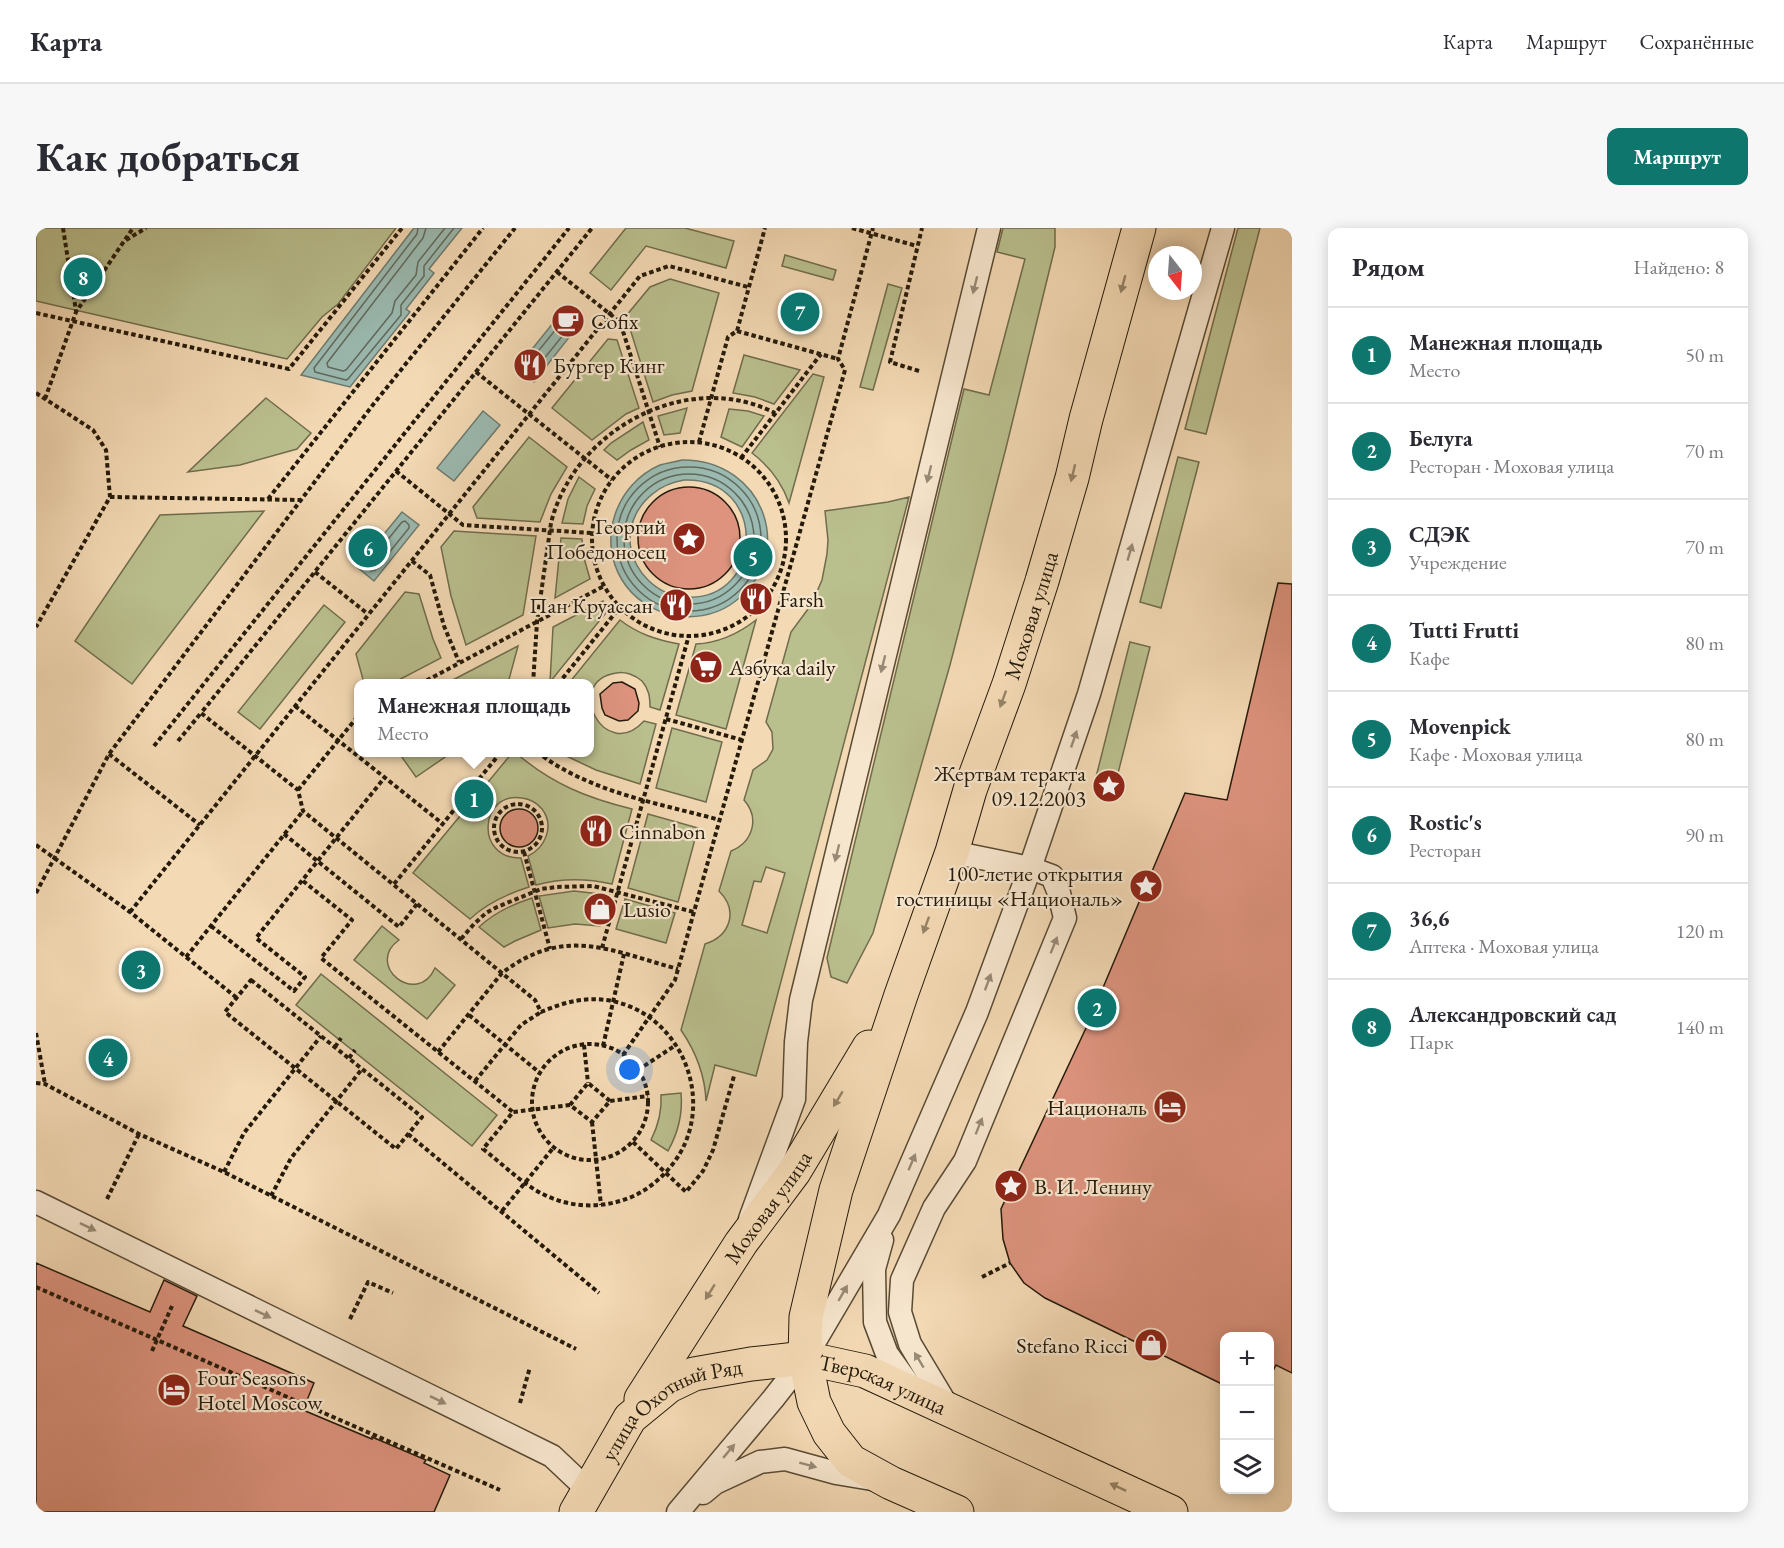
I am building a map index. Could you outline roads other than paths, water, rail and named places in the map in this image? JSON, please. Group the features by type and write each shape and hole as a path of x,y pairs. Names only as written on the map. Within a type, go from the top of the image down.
{"main road":[{"name":"Моховая улица","path":"805,1358 806,1317 836,1190 1042,581 1139,228"},
{"name":"Моховая улица","path":"630,1418 741,1243 794,1172 901,994"},
{"name":"Тверская улица","path":"957,1512 891,1483 851,1461 829,1433 814,1402 805,1358 865,1371 1171,1512"},
{"name":"улица Охотный Ряд","path":"582,1501 630,1418 669,1386 694,1374 805,1358"}],"lane":[{"path":"741,1243 794,1099 796,1042 801,1000 989,228"},
{"path":"680,1512 805,1358 888,1215 977,1012 1030,868 1089,694 1223,228"},
{"path":"950,1410 910,1344 900,1312 902,1280 934,1208 964,1161 1065,918 1052,876 1030,868 952,852"},
{"path":"36,1202 552,1456 582,1501"},
{"path":"888,1215 874,1269 875,1322 887,1354 916,1394"},
{"path":"680,1512 715,1483 760,1462 785,1459 836,1473 891,1483"}],"water":[{"path":"414,228 462,228 429,269 434,273 406,309 410,312 350,387 301,375"},
{"path":"561,313 578,326 534,382 517,368"},
{"path":"483,411 500,425 454,481 437,468"},
{"path":"682,460 711,464 734,476 752,493 763,514 767,538 764,562 751,585 730,605 702,616 673,615 644,603 622,580 611,547 611,531 615,514 632,485 660,465","holes":["684,480 712,484 731,498 743,517 746,540 742,562 731,581 711,594 685,597 665,592 648,580 637,565 631,550 630,534 634,519 641,505 652,494 667,485"]},
{"path":"402,512 419,525 374,581 357,567"}],"place":[{"name":"Александровский сад","path":"83,277"},
{"name":"36,6","path":"800,312"},
{"name":"Cofix","path":"568,321"},
{"name":"Бургер Кинг","path":"530,365"},
{"name":"Георгий Победоносец","path":"689,539"},
{"name":"Rostic's","path":"368,548"},
{"name":"Movenpick","path":"753,557"},
{"name":"Farsh","path":"756,599"},
{"name":"Пан Круассан","path":"676,605"},
{"name":"Азбука daily","path":"706,667"},
{"name":"Жертвам теракта 09.12.2003","path":"1109,786"},
{"name":"Манежная площадь","path":"474,799"},
{"name":"Cinnabon","path":"596,831"},
{"name":"100-летие открытия гостиницы «Националь»","path":"1146,886"},
{"name":"Lusio","path":"600,909"},
{"name":"СДЭК","path":"141,970"},
{"name":"Белуга","path":"1097,1008"},
{"name":"Tutti Frutti","path":"108,1058"},
{"name":"Националь","path":"1170,1107"},
{"name":"В. И. Ленину","path":"1011,1186"},
{"name":"Stefano Ricci","path":"1151,1345"},
{"name":"Four Seasons Hotel Moscow","path":"174,1390"}]}
